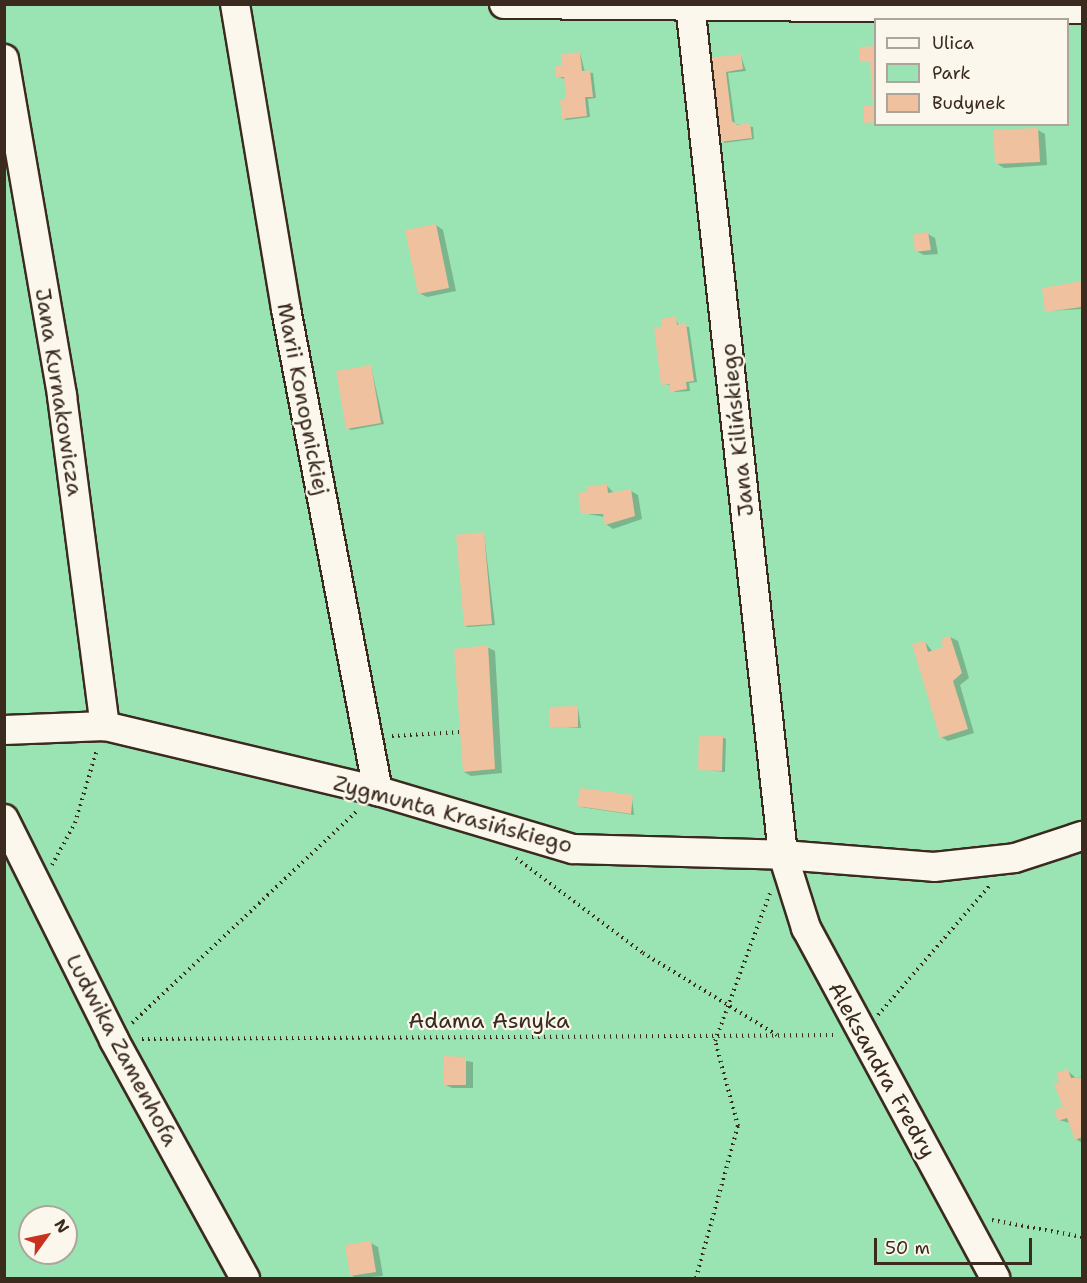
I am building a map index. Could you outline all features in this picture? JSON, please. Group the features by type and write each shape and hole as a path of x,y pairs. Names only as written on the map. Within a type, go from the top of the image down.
{"street":[{"name":"Marii Konopnickiej","path":"235,4 288,320 378,791"},
{"path":"504,4 1083,9"},
{"name":"Jana Kilińskiego","path":"690,6 783,855"},
{"name":"Jana Kurnakowicza","path":"4,60 62,396 105,726"},
{"name":"Zygmunta Krasińskiego","path":"4,730 105,726 378,791 573,849 783,855 934,867 1015,858 1083,836"},
{"name":"Ludwika Zamenhofa","path":"4,819 114,1040 245,1278"},
{"name":"Aleksandra Fredry","path":"783,855 806,928 996,1278"}],"path":[{"path":"39,889 75,823 105,726"},
{"path":"368,738 460,732"},
{"path":"114,1040 378,791"},
{"path":"696,1278 738,1126 715,1041 783,855"},
{"path":"514,856 643,953 729,1003 778,1035"},
{"path":"864,1035 949,929 1015,858"},
{"name":"Adama Asnyka","path":"114,1040 864,1035"},
{"path":"961,1215 1083,1237"}],"green space":[{"path":"5,5 1082,5 1082,1278 5,1278"}],"building":[{"path":"874,46 874,122 864,123 863,106 873,106 870,62 860,62 859,47"},
{"path":"580,52 582,71 590,70 593,97 585,97 587,116 562,119 560,100 566,99 564,77 556,78 555,66 562,66 561,54"},
{"path":"741,54 743,69 726,72 732,121 737,125 750,123 752,138 720,142 709,58"},
{"path":"1038,128 1040,162 995,164 993,130"},
{"path":"436,224 449,288 418,294 405,230"},
{"path":"928,232 931,250 915,252 913,234"},
{"path":"1082,281 1082,307 1045,312 1042,288"},
{"path":"676,316 677,325 686,323 694,381 686,382 687,389 670,392 670,384 661,385 654,327 662,327 661,319"},
{"path":"371,365 381,423 346,429 336,371"},
{"path":"607,484 608,493 631,489 635,516 605,525 603,514 581,514 578,493 587,492 586,487"},
{"path":"484,532 492,624 464,626 456,535"},
{"path":"950,636 962,673 953,681 968,729 940,738 912,644 925,641 928,652 943,647 941,639"},
{"path":"488,645 495,769 463,772 454,649"},
{"path":"578,706 578,727 549,727 549,707"},
{"path":"699,735 723,736 722,771 698,770"},
{"path":"580,788 633,795 631,814 577,806"},
{"path":"444,1056 466,1057 466,1085 443,1085"},
{"path":"1068,1069 1071,1078 1082,1077 1082,1137 1075,1140 1067,1118 1058,1121 1054,1110 1063,1107 1054,1084 1059,1082 1056,1073"},
{"path":"371,1241 376,1272 350,1276 345,1245"}]}
